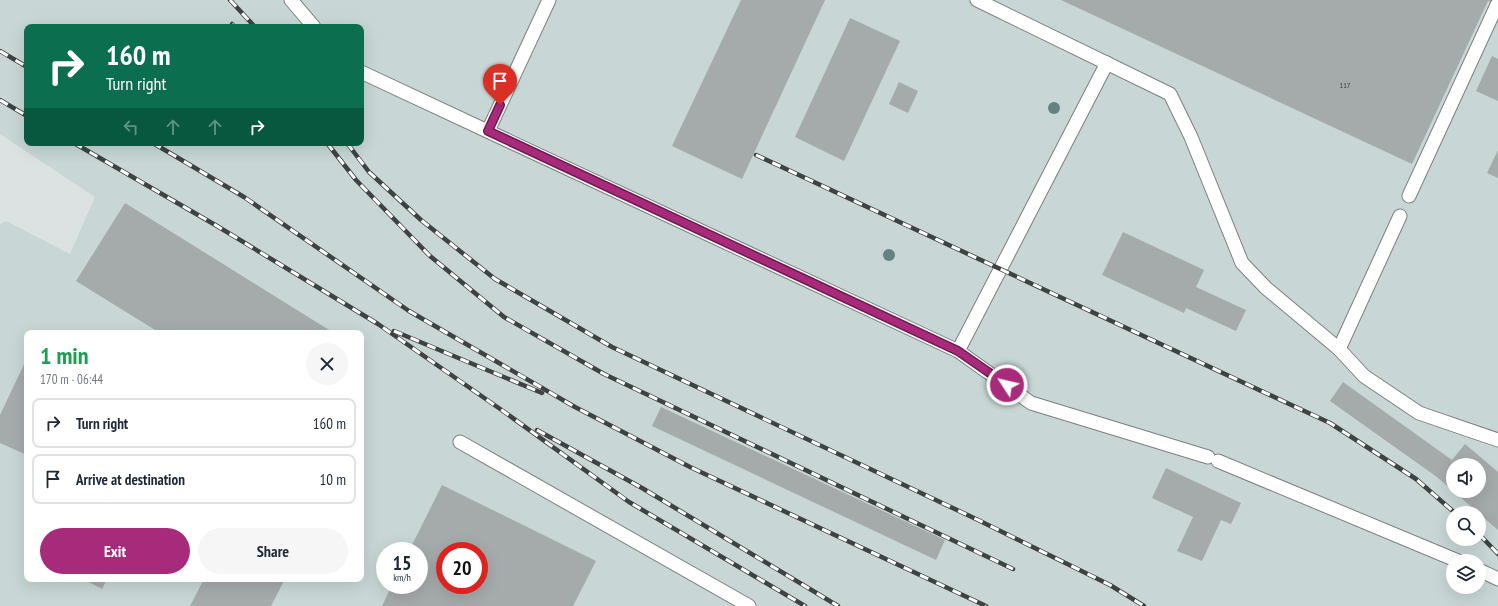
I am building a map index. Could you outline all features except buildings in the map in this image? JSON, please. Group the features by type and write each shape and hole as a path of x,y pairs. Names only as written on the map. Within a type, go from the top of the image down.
{"lane":[{"path":"291,0 311,24"},
{"path":"488,131 550,0"},
{"path":"977,0 1170,94 1191,137 1242,263 1266,288 1339,348 1364,376 1419,413 1498,440"},
{"path":"1409,196 1497,5"},
{"path":"958,351 1107,63"},
{"path":"364,73 958,351 1031,403 1213,459 1446,556"},
{"path":"1339,348 1400,216"},
{"path":"460,442 749,606"},
{"path":"1486,573 1498,578"}],"shaded area":[{"path":"0,0 1498,0 1498,606 0,606 0,224 6,221 70,254 95,197 0,134"}],"railway":[{"path":"230,0 252,24"},
{"path":"0,51 24,65"},
{"path":"0,100 24,114"},
{"path":"79,146 217,226 378,324 503,411 629,502 805,606"},
{"path":"158,146 244,197 409,311 575,407 690,467 986,606"},
{"path":"329,146 356,180 430,256 504,317 604,374 1013,569"},
{"path":"349,146 369,172 421,220 495,279 612,347 976,519 1110,585 1144,606"},
{"path":"756,155 1330,423 1416,479 1447,506"},
{"path":"394,331 542,393"},
{"path":"537,430 642,488 838,606"},
{"path":"1486,541 1498,554"}],"route":[{"path":"500,105 488,131 958,351 1007,385"}]}
